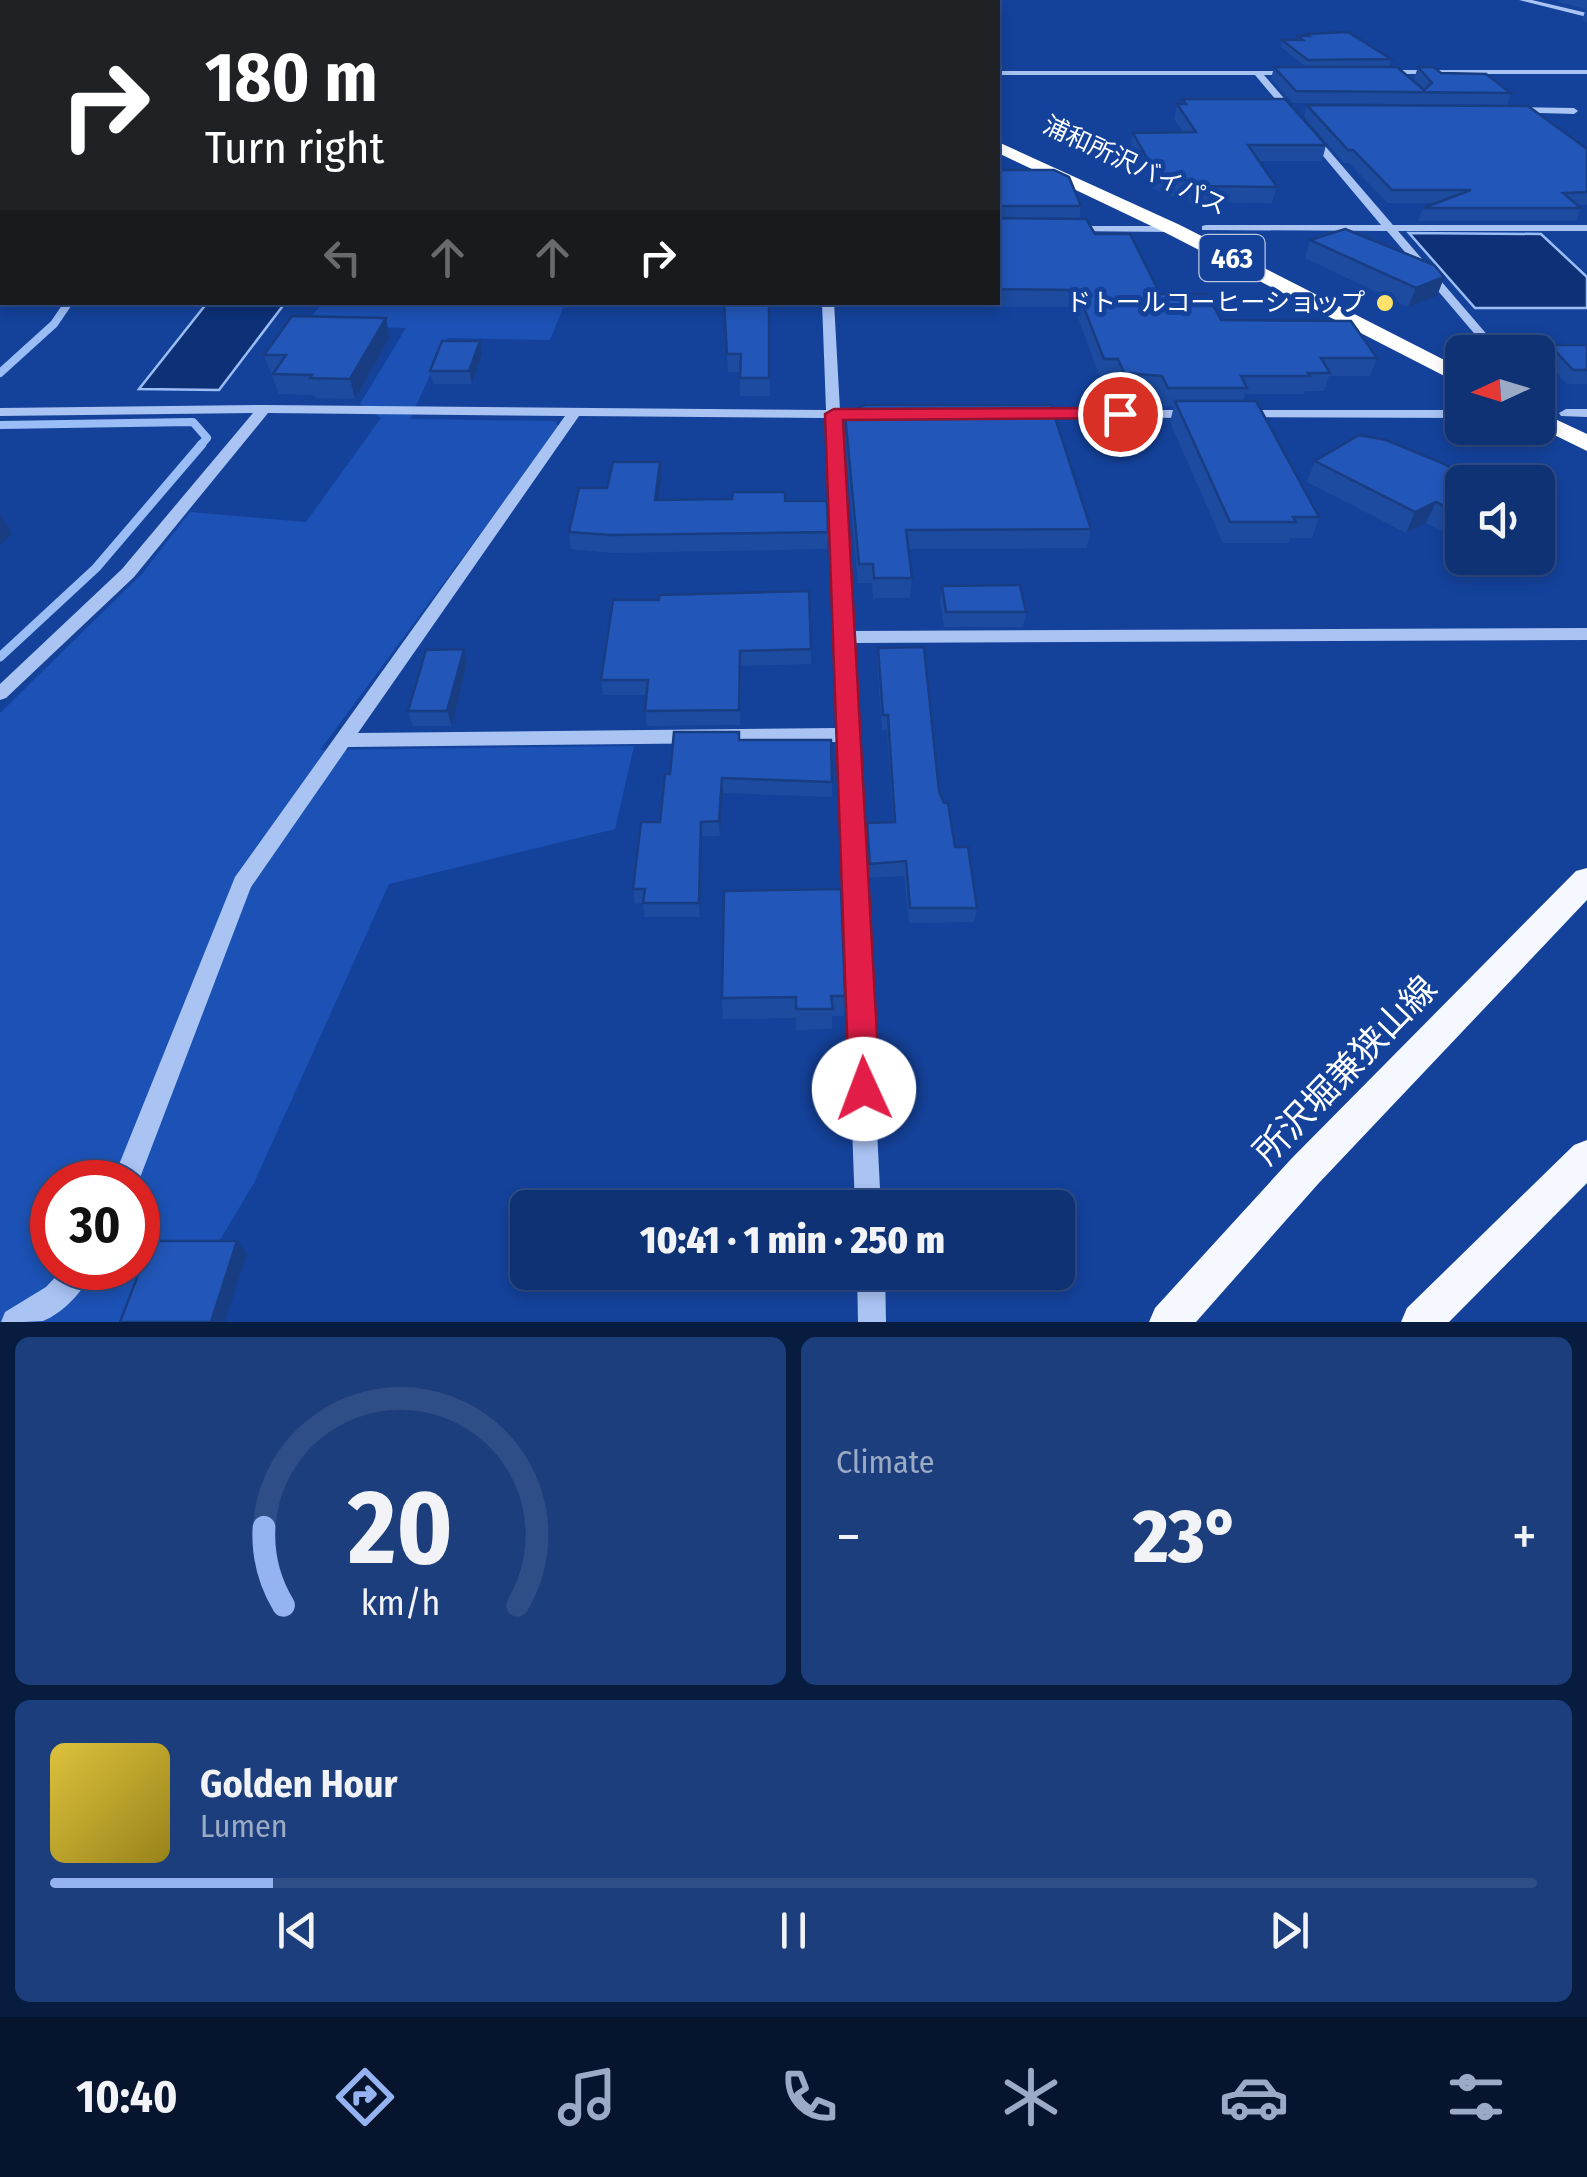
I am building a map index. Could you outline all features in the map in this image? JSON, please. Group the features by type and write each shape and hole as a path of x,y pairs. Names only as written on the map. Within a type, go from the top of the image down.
{"highway":[{"name":"浦和所沢バイパス","path":"1000,136 1206,228 1445,351"},
{"name":"浦和所沢バイパス","path":"1000,147 1173,228 1445,369"},
{"path":"1555,406 1580,417"},
{"path":"1555,427 1587,444"}],"main road":[{"name":"所沢堀兼狭山線","path":"1170,1322 1305,1172 1587,880"},
{"path":"1421,1322 1587,1158"}],"street":[{"path":"1523,0 1587,16"},
{"path":"1257,72 1482,335"},
{"path":"1000,73 1316,72"},
{"path":"1376,72 1587,72"},
{"path":"1396,72 1408,84"},
{"path":"1290,110 1308,110"},
{"path":"1496,110 1574,110"},
{"path":"1056,229 1173,228"},
{"path":"1206,228 1587,228"},
{"path":"828,305 867,1190"},
{"path":"0,412 264,409 892,414"},
{"path":"0,694 128,573 264,409"},
{"path":"134,1160 242,883 573,414"},
{"path":"1008,414 1213,414"},
{"path":"1232,414 1445,414"},
{"path":"842,637 1587,634"},
{"path":"345,740 846,735"},
{"path":"15,1322 62,1290"},
{"path":"871,1290 872,1322"}],"shaded area":[{"path":"1409,233 1541,234 1587,277 1587,308 1475,308"},
{"path":"205,305 283,305 219,390 139,389"},
{"path":"320,305 564,305 550,340 447,338 410,419 555,421 559,427 320,750 634,746 615,829 389,884 254,1183 171,1322 0,1322 0,713 142,574 190,512 306,522 381,418 360,404 406,328 305,325"}],"building":[{"path":"1348,32 1391,59 1308,60 1282,40 1303,40 1298,36 1309,36 1306,34"},
{"path":"1274,67 1397,67 1424,90 1432,83 1418,67 1433,67 1441,73 1486,74 1511,93 1296,91"},
{"path":"1182,99 1285,99 1326,145 1248,145 1277,187 1194,186 1190,180 1172,180 1155,172 1133,133 1196,132 1177,104 1186,104"},
{"path":"1307,105 1528,106 1587,149 1587,192 1563,193 1581,208 1423,208 1471,190 1392,190"},
{"path":"1000,170 1054,170 1069,177 1081,206 1000,206"},
{"path":"1000,218 1086,219 1095,234 1130,234 1160,294 1207,294 1221,320 1351,321 1377,358 1321,358 1330,373 1308,373 1310,376 1241,376 1247,388 1168,388 1162,376 1124,373 1118,359 1104,359 1077,290 1000,289"},
{"path":"1345,229 1434,265 1444,277 1416,288 1310,240"},
{"path":"724,305 769,305 769,378 740,378 741,354 727,354"},
{"path":"292,316 386,318 350,379 273,374 286,355 264,355"},
{"path":"442,341 480,341 469,371 430,371"},
{"path":"1555,345 1587,345 1587,370 1573,370 1555,350"},
{"path":"1175,401 1256,401 1319,517 1293,517 1296,522 1230,522"},
{"path":"865,405 1051,405 1091,529 906,530 912,578 874,578 873,564 859,564 845,414"},
{"path":"1359,435 1386,440 1446,465 1445,506 1436,502 1415,512 1315,461"},
{"path":"613,462 660,462 655,500 732,499 733,492 785,492 785,501 827,501 828,532 569,532 579,488 607,488"},
{"path":"1020,585 1026,612 946,612 942,586"},
{"path":"809,591 811,649 740,651 739,710 645,711 648,680 601,680 613,600"},
{"path":"924,647 939,791 944,803 948,803 955,847 968,847 977,908 910,908 906,861 870,864 867,823 895,822 888,715 883,715 878,648"},
{"path":"464,649 447,711 408,711 426,650"},
{"path":"674,732 739,732 739,740 831,740 832,782 722,778 719,821 701,822 699,903 643,903 645,889 633,889 641,822 660,822"},
{"path":"841,889 845,996 831,996 833,1009 796,1009 796,997 722,998 724,891"},
{"path":"160,1241 237,1241 211,1322 120,1322 132,1290 160,1290"}],"waterway":[{"path":"0,373 54,324 67,305"},
{"path":"0,425 193,422 207,438 200,446"},
{"path":"0,657 96,568 202,444"}],"place":[{"name":"ドトールコーヒーショップ","path":"1385,303"}],"route":[{"path":"864,1089 834,414 1120,414"}]}
